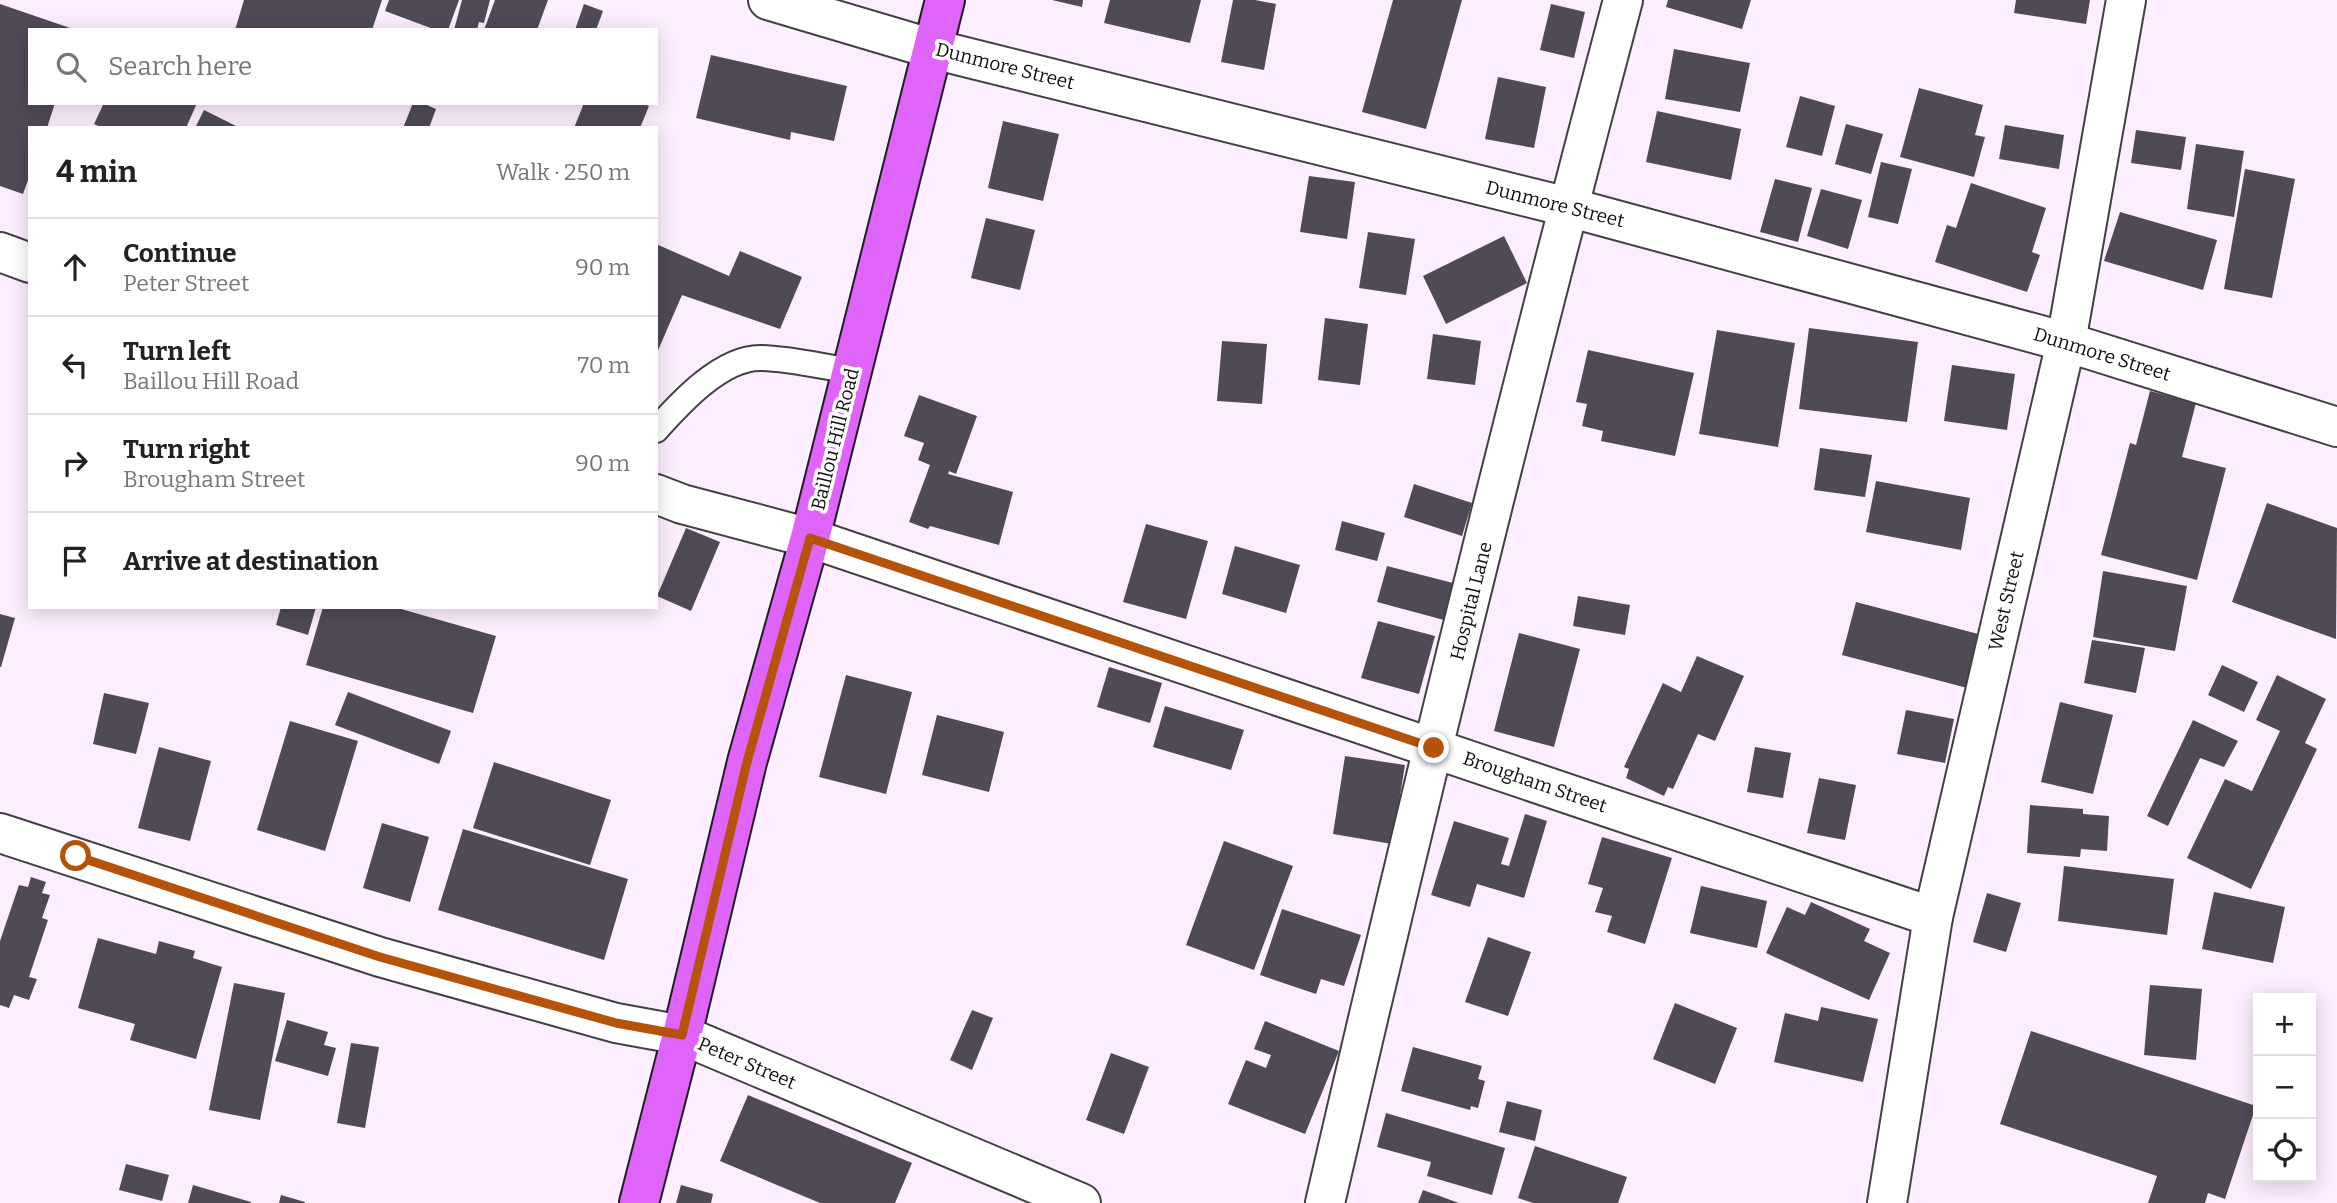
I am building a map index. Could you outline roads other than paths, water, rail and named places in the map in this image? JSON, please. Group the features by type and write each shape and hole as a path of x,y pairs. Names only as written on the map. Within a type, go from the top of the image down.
{"main road":[{"name":"Baillou Hill Road","path":"639,1203 747,762 810,538 945,0"}],"street":[{"name":"Dunmore Street","path":"768,0 933,49 1568,207 2066,342 2337,427"},
{"name":"Hospital Lane","path":"1325,1203 1372,1000 1568,207 1623,0"},
{"name":"West Street","path":"1887,1203 1933,917 2066,342 2126,0"},
{"path":"0,252 28,262"},
{"name":"Brougham Street","path":"658,496 810,538 1933,917"},
{"name":"Peter Street","path":"0,833 380,957 616,1023 682,1035 1081,1203"}],"lane":[{"path":"658,428 705,382 746,361 758,358 852,370"}]}
